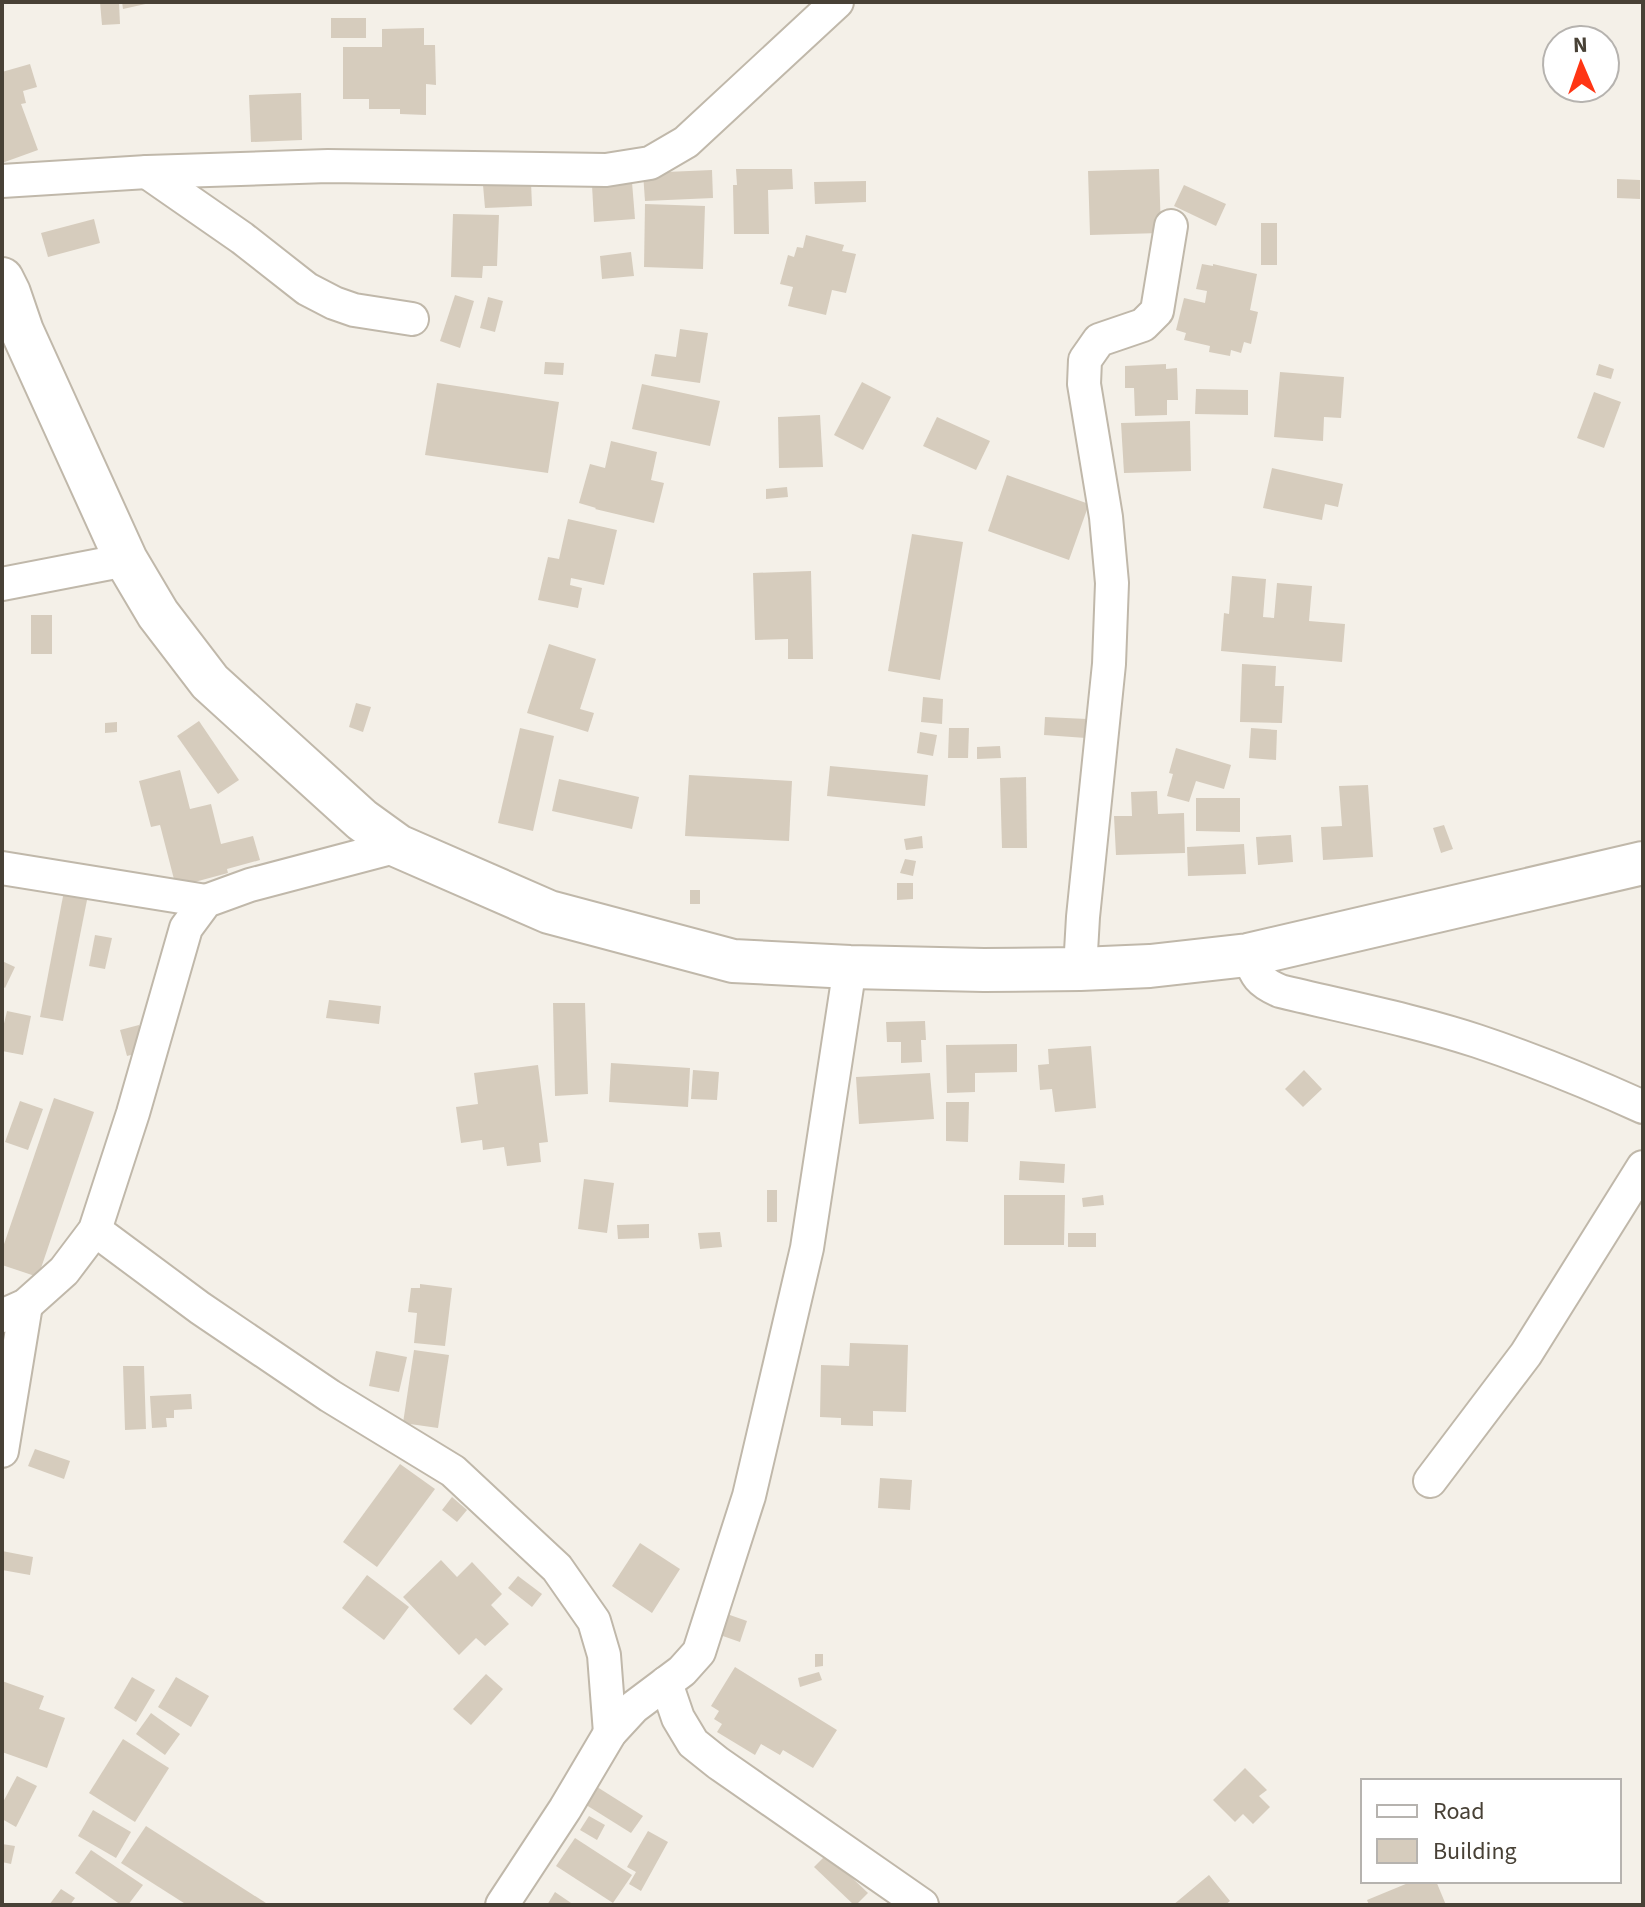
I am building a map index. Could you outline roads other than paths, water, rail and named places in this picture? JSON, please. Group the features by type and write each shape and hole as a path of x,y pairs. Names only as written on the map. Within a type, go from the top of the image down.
{"street":[{"path":"2,181 328,166 606,170 650,163 686,142 837,2"},
{"path":"147,172 242,238 307,289 354,310 412,319"},
{"path":"1080,969 1109,664 1112,583 1106,517 1084,384 1085,360 1099,340 1143,325 1157,311 1171,226"},
{"path":"2,279 22,331 126,560 158,614 210,682 362,820 398,846 549,912 733,961 984,970 1150,966 1248,955 1643,863"},
{"path":"2,584 126,560"},
{"path":"2,868 206,901 250,885 398,846"},
{"path":"2,1451 14,1310 64,1271 95,1230 133,1113 186,928 206,901"},
{"path":"1248,955 1257,977 1267,986 1475,1040 1566,1072 1643,1107"},
{"path":"502,1905 610,1733 634,1707 682,1671 699,1652 749,1496 807,1248 850,967"},
{"path":"1430,1481 1526,1354 1643,1167"},
{"path":"95,1230 200,1308 330,1396 453,1471 557,1568 594,1621 604,1655 610,1733"},
{"path":"666,1683 678,1718 693,1743 902,1899"}]}
